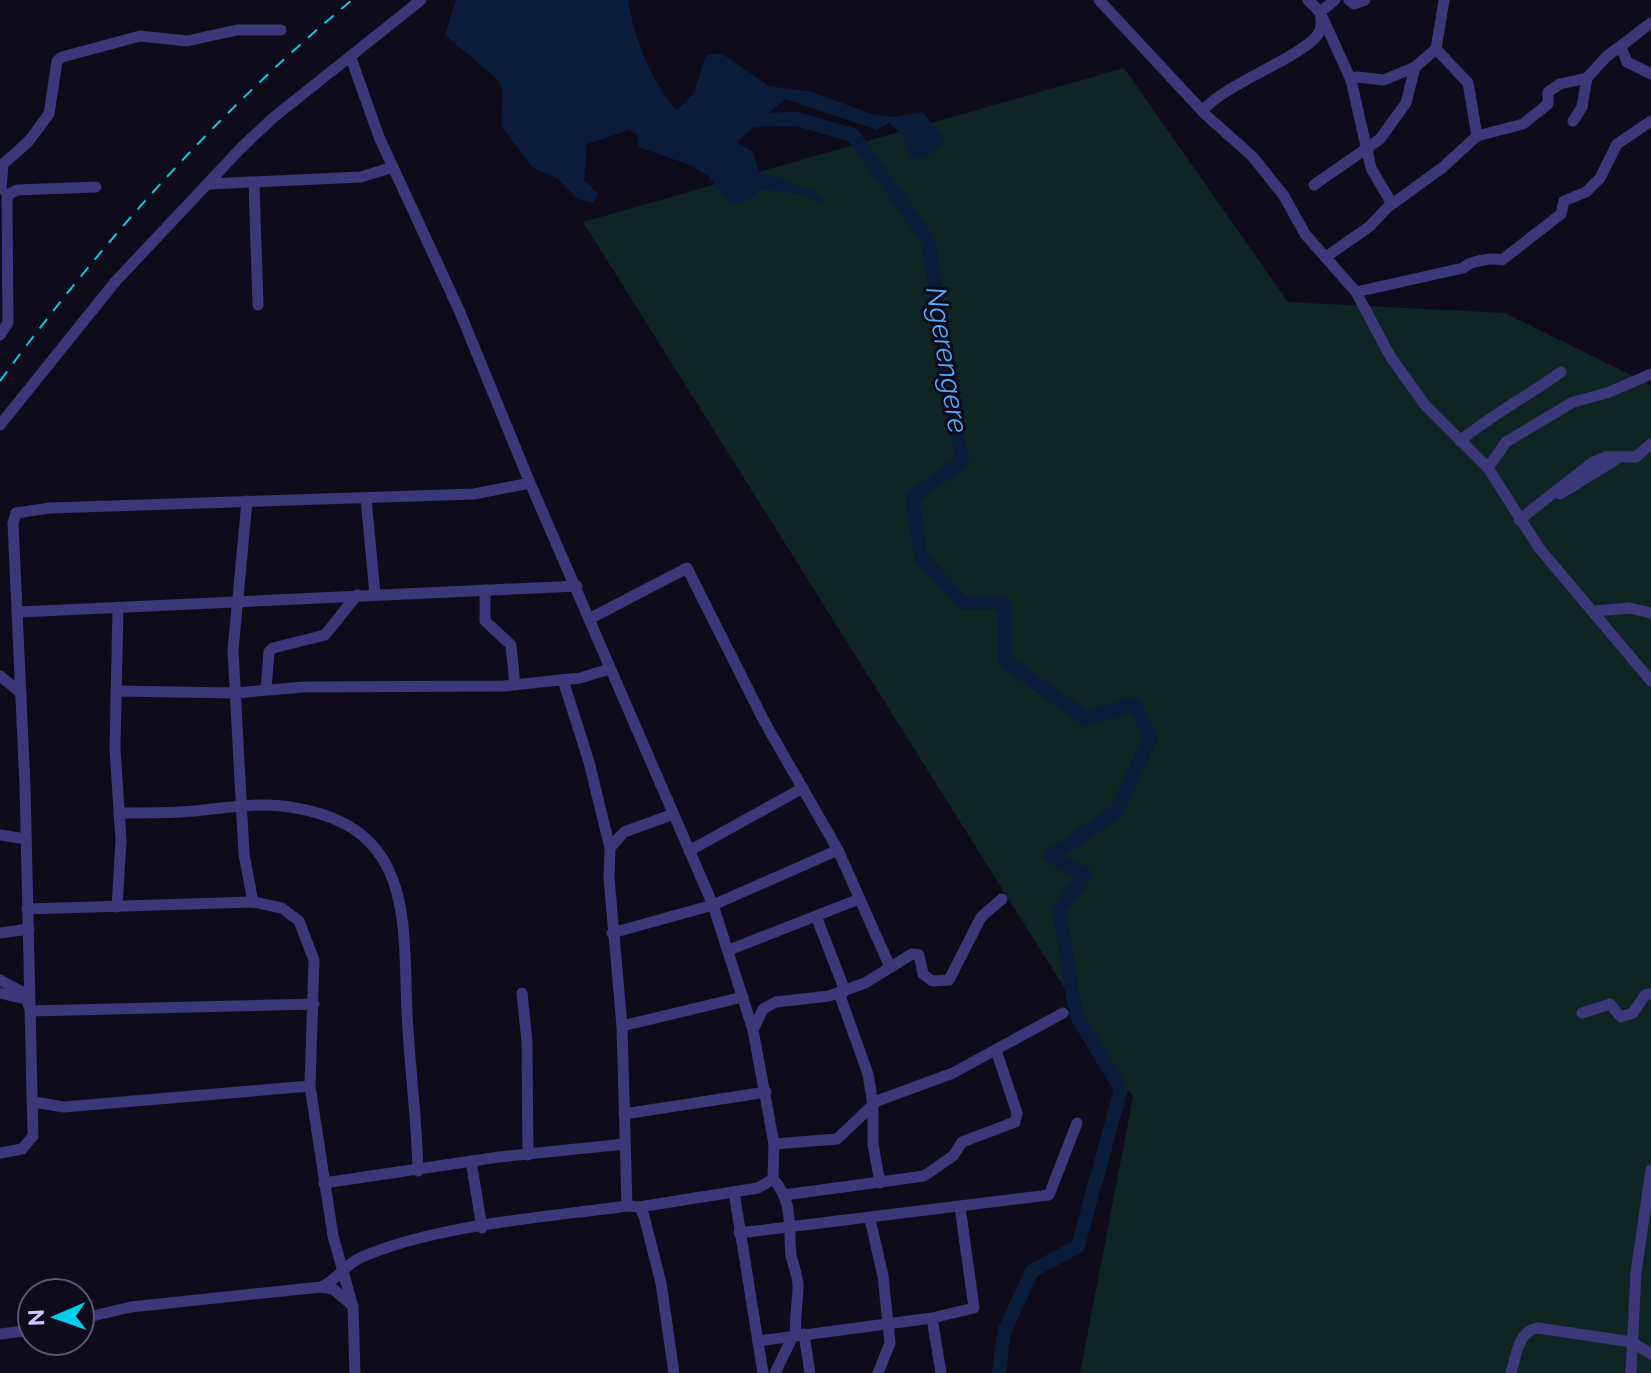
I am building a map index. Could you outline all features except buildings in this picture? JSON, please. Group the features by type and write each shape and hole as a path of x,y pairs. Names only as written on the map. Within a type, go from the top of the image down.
{"street":[{"path":"0,425 115,282 274,117 421,0"},
{"path":"1099,0 1202,111 1253,157 1284,196 1305,234 1356,292 1412,388 1488,468 1519,520 1649,673"},
{"path":"1308,0 1320,12 1351,80 1371,168 1392,204"},
{"path":"1320,12 1335,0"},
{"path":"1349,0 1354,4 1365,0"},
{"path":"1351,80 1357,77 1384,80 1415,67 1436,49 1444,0"},
{"path":"1202,111 1238,82 1293,54 1314,39 1322,28 1320,12"},
{"path":"1573,121 1582,107 1587,78 1606,57 1651,23"},
{"path":"0,335 8,323 3,164 28,142 49,114 57,61 140,36 187,41 237,30 281,30"},
{"path":"1621,47 1627,62 1651,74"},
{"path":"1436,49 1468,83 1477,136"},
{"path":"351,58 393,167 459,310 530,483 591,618 609,669 671,815 713,905 729,950 753,1030 766,1092 774,1144 773,1179 784,1195 792,1227 791,1255 798,1283 794,1309 798,1335 810,1373"},
{"path":"1314,185 1380,139 1406,103 1415,67"},
{"path":"1326,257 1370,226 1392,204 1477,136 1523,124 1548,104 1548,92 1560,84 1587,78"},
{"path":"1356,292 1463,268 1468,263 1494,258 1502,260 1561,214 1564,201 1586,192 1600,178 1617,144 1651,121"},
{"path":"209,184 361,177 393,167"},
{"path":"254,184 258,305"},
{"path":"3,191 96,187"},
{"path":"1460,441 1483,422 1520,402 1561,372"},
{"path":"1488,468 1506,442 1573,402 1607,393 1651,374"},
{"path":"1519,520 1581,469 1599,459 1636,457 1646,445"},
{"path":"0,1153 29,1144 33,1136 19,612 13,523 16,513 39,508 490,493 530,483"},
{"path":"366,499 375,594"},
{"path":"247,501 236,603 235,693 244,854 253,902"},
{"path":"591,618 687,568 764,721 838,850 890,967"},
{"path":"19,612 577,586"},
{"path":"485,590 485,621 511,645 515,685"},
{"path":"266,689 267,662 273,648 325,635 357,595"},
{"path":"117,907 121,875 116,691 118,607"},
{"path":"1594,611 1629,608 1651,613"},
{"path":"20,667 0,675 21,693"},
{"path":"116,691 235,693 266,689 515,685 563,680 609,669"},
{"path":"563,680 610,848 612,933 622,1026 625,1144 633,1207 644,1216 661,1283 674,1373"},
{"path":"689,851 803,788"},
{"path":"119,813 288,806 327,816 356,830 372,844 392,872 400,892 407,936 408,1030 418,1171"},
{"path":"610,848 624,832 671,815"},
{"path":"0,835 26,839"},
{"path":"612,933 713,905 838,850"},
{"path":"729,950 859,899"},
{"path":"753,1030 763,1009 776,1002 842,992 916,953 923,974 929,980 939,983 949,980 984,913 1002,899"},
{"path":"27,909 253,902 282,908 299,921 314,960 310,1086 324,1183 353,1307 355,1373"},
{"path":"816,916 868,1074 873,1105 873,1144 880,1183"},
{"path":"0,933 29,929"},
{"path":"0,980 30,995"},
{"path":"0,993 26,999 31,1011"},
{"path":"522,993 527,1042 528,1155"},
{"path":"1582,1013 1610,1004 1621,1017 1633,1013 1645,995 1651,994"},
{"path":"622,1026 743,997"},
{"path":"31,1011 314,1004"},
{"path":"774,1144 837,1139 873,1105 953,1073 1063,1013"},
{"path":"784,1195 924,1176 953,1156 962,1142 1015,1122 1017,1113 996,1050"},
{"path":"33,1102 64,1107 310,1086"},
{"path":"624,1114 766,1092"},
{"path":"739,1233 1049,1195 1077,1123"},
{"path":"324,1183 471,1161 625,1144"},
{"path":"471,1161 482,1228"},
{"path":"1631,1373 1636,1272 1651,1170"},
{"path":"321,1287 335,1280 343,1269 360,1258 431,1235 734,1192 763,1187 773,1179"},
{"path":"734,1192 763,1373"},
{"path":"758,1341 972,1310 975,1305 960,1207"},
{"path":"870,1219 890,1349 878,1373"},
{"path":"96,1315 131,1307 321,1287 333,1289 353,1307"},
{"path":"932,1318 941,1373"},
{"path":"1511,1373 1520,1342 1532,1329 1550,1327 1632,1342 1651,1354"},
{"path":"775,1373 798,1335"}],"green space":[{"path":"1124,68 1288,302 1505,313 1651,385 1651,1373 1080,1373 1133,1097 583,222"}],"water":[{"path":"456,0 628,0 645,58 659,86 677,111 694,93 706,55 721,53 769,86 812,92 872,114 893,117 923,112 944,139 931,153 913,159 903,143 905,137 889,123 877,130 785,99 737,142 753,152 759,172 813,191 828,206 800,194 760,189 747,201 730,205 708,176 690,165 638,147 637,135 629,130 587,144 584,181 598,193 594,203 578,199 558,179 533,168 501,126 503,92 498,80 445,35"}],"waterway":[{"name":"Ngerengere","path":"748,120 796,119 853,135 928,240 962,462 912,497 921,557 963,603 1004,603 1005,661 1085,718 1134,704 1151,737 1116,812 1051,856 1085,875 1059,910 1076,1015 1121,1089 1078,1246 1032,1271 1004,1332 999,1373"}],"railway":[{"path":"0,381 79,278 164,180 255,87 352,0"}]}
